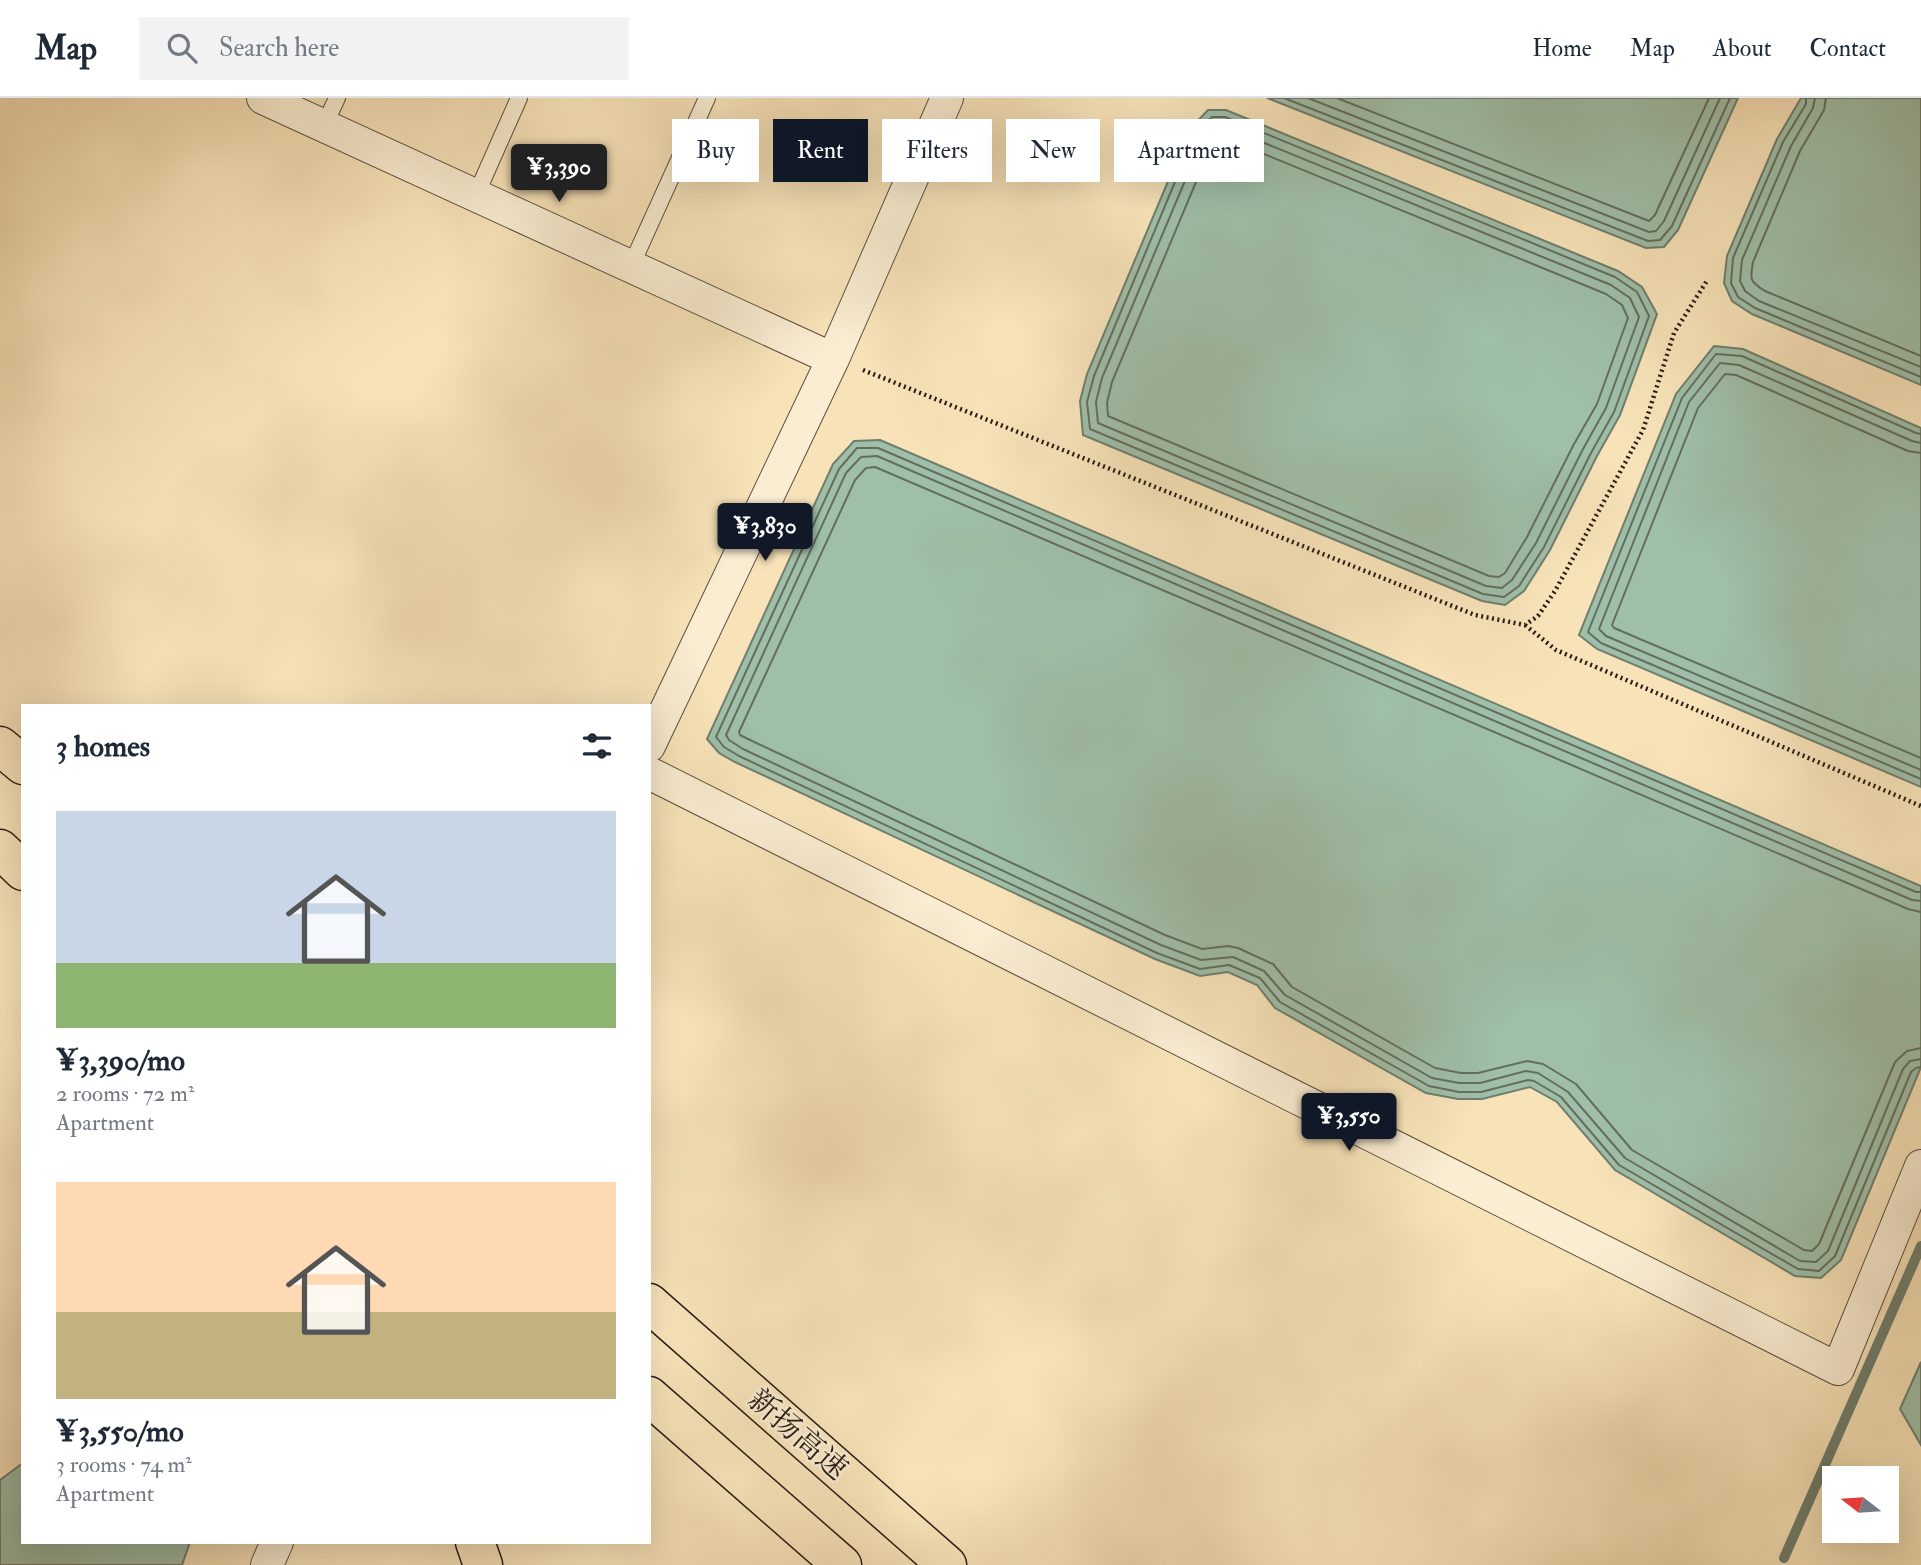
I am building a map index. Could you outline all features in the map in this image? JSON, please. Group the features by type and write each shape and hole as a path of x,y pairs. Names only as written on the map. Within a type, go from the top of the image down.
{"highway":[{"path":"0,746 21,763"},
{"path":"0,825 21,843"},
{"path":"0,849 21,869"},
{"name":"新扬高速","path":"651,1305 947,1565"},
{"path":"651,1398 842,1565"},
{"path":"476,1544 483,1565"}],"street":[{"path":"263,98 330,112 476,195 834,359"},
{"path":"651,742 834,359 947,98"},
{"path":"651,774 1838,1368 1921,1166"},
{"path":"267,1565 276,1544"}],"lane":[{"path":"476,195 519,98"},
{"path":"631,266 707,98"}],"path":[{"path":"1525,625 1538,616 1555,591 1643,430 1674,334 1708,279"},
{"path":"834,359 1475,615 1525,625 1556,650 1921,806"}],"water":[{"path":"1267,98 1738,98 1678,230 1664,247 1646,248"},
{"path":"1801,98 1921,98 1921,385 1752,314 1732,301 1724,283 1727,256 1777,139"},
{"path":"1208,110 1226,110 1248,119 1199,119"},
{"path":"1264,126 1618,271 1642,287 1657,314 1620,415 1550,550 1524,591 1505,605 1482,601 1083,435 1080,401 1087,374 1168,182 1264,182"},
{"path":"1714,346 1743,349 1921,428 1921,787 1597,649 1579,635 1676,394"},
{"path":"880,440 1921,886 1921,1067 1841,1260 1821,1278 1795,1276 1615,1170 1557,1102 1530,1087 1482,1099 1458,1099 1426,1093 1275,1008 1257,985 1228,972 1200,976 1155,959 719,753 707,739 833,464 854,441"},
{"path":"1921,1362 1921,1445 1900,1409"},
{"path":"21,1464 21,1544 189,1544 182,1565 0,1565 0,1480"}],"waterway":[{"path":"1784,1558 1921,1246"}]}
